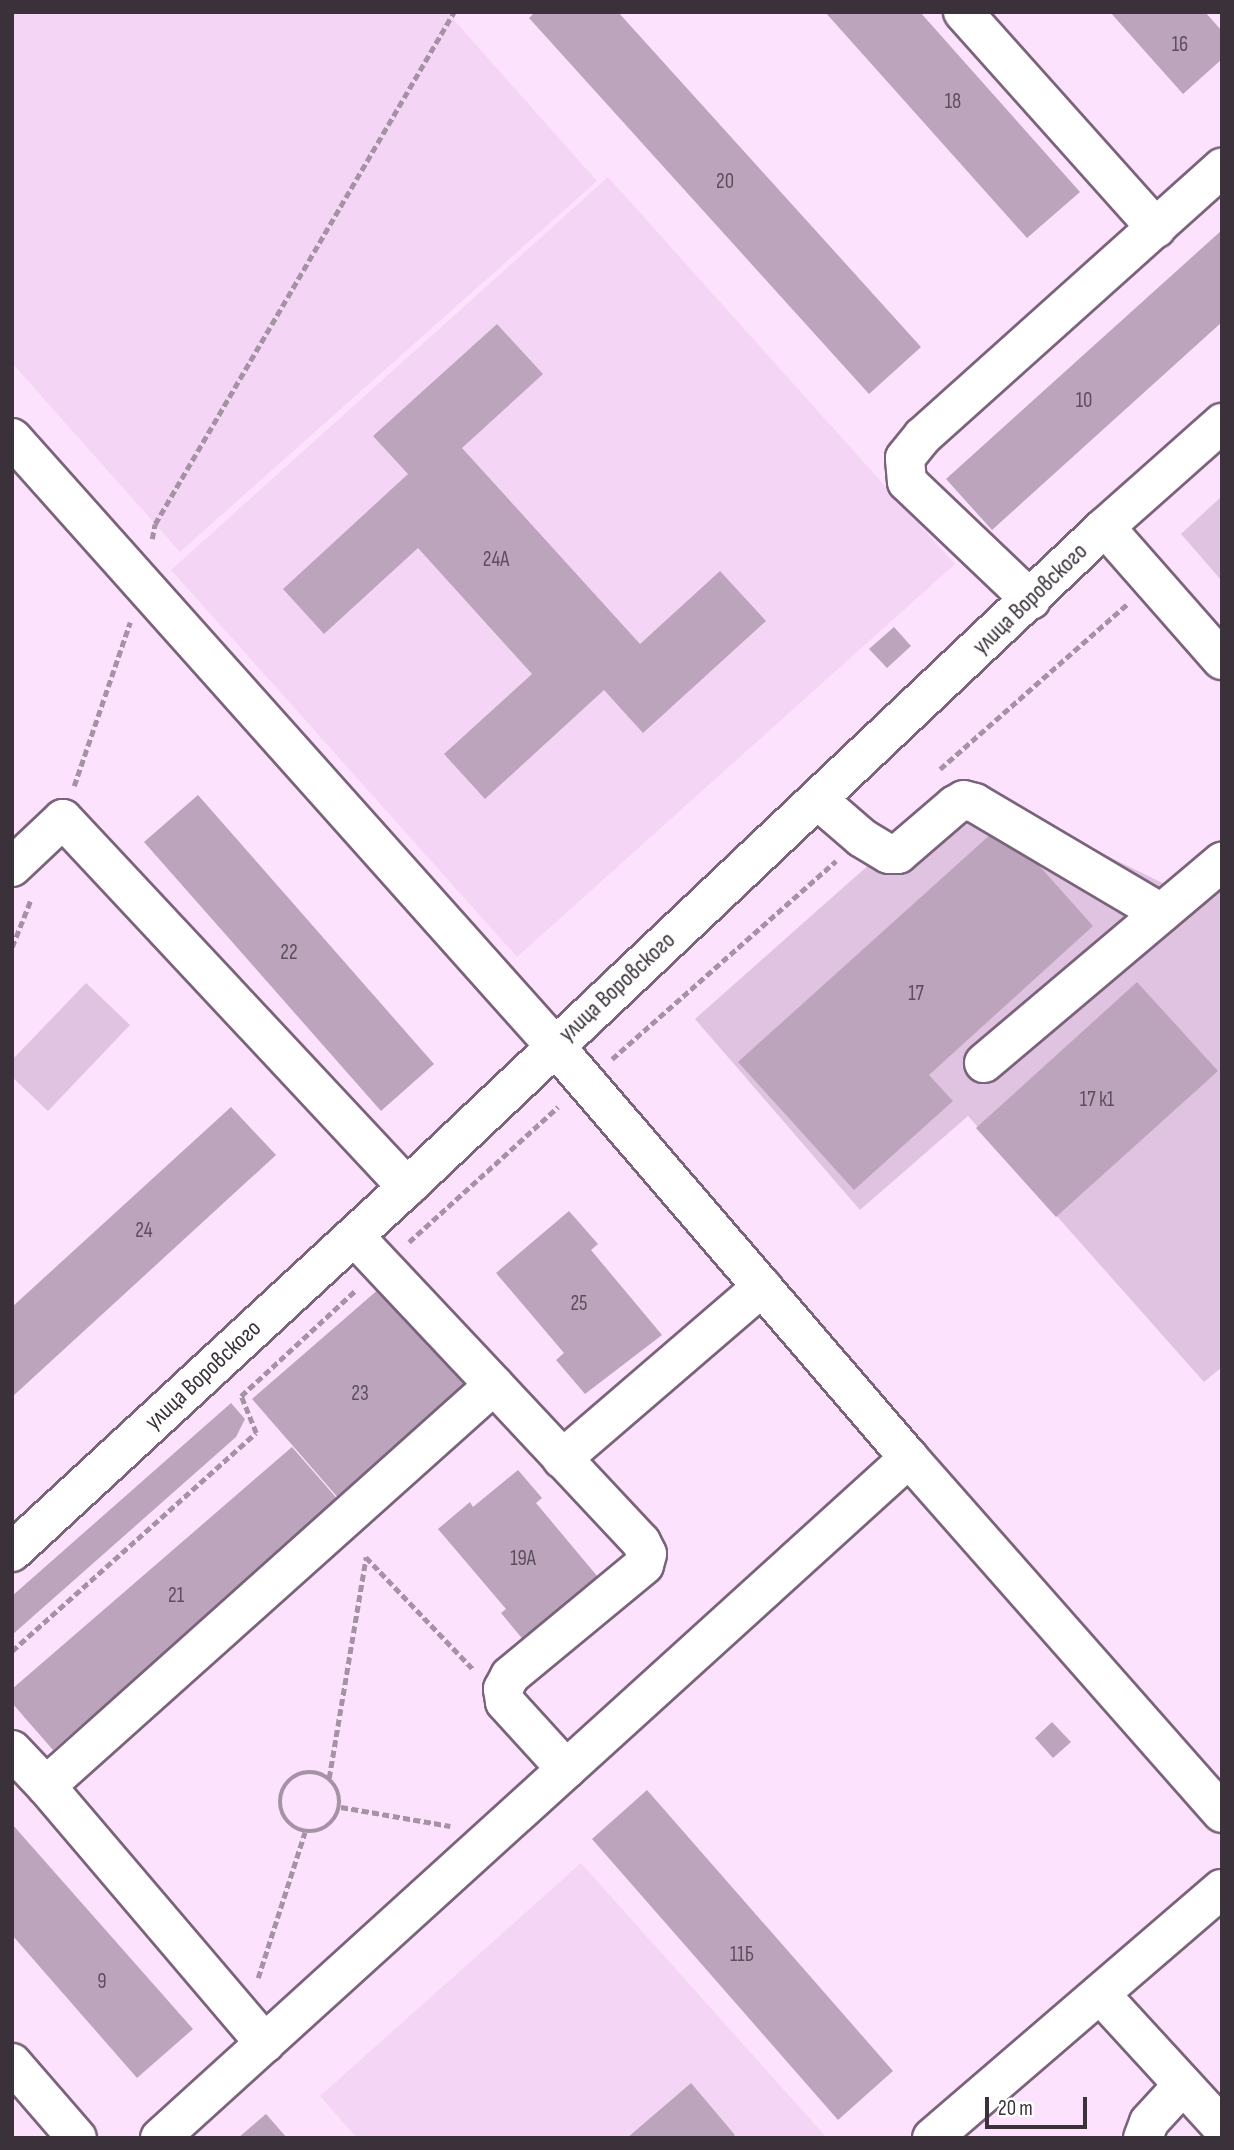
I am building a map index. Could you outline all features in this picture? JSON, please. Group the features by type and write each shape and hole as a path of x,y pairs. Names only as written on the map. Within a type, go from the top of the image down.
{"street":[{"path":"962,12 1156,229"},
{"path":"1031,600 907,482 905,458 923,436 1222,168"},
{"name":"улица Воровского","path":"12,1552 407,1187 554,1045 1031,600 1105,527 1222,423"},
{"path":"12,438 554,1045 909,1458 1222,1813"},
{"path":"1105,527 1222,660"},
{"path":"818,800 862,838 889,854 898,854 955,805 964,800 975,803 1161,913"},
{"path":"22,881 63,819 407,1187"},
{"path":"984,1063 1222,862"},
{"path":"354,1236 641,1542 647,1554 644,1566 510,1676 503,1689 505,1702 566,1769"},
{"path":"562,1459 762,1287"},
{"path":"46,1786 494,1385"},
{"path":"160,2138 255,2031 495,1833 909,1458"},
{"path":"12,1750 46,1786 255,2031"},
{"path":"932,2138 1222,1889"},
{"path":"1100,1994 1222,2127"},
{"path":"12,2063 77,2138"},
{"path":"1143,2138 1149,2122 1183,2085"}],"path":[{"path":"63,819 143,584 156,524 454,12"},
{"path":"12,947 22,881"},
{"path":"329,1778 366,1557 505,1702"},
{"path":"315,1772 329,1778 339,1791 341,1807 334,1822 321,1831 305,1832 290,1826 282,1813 280,1797 287,1783 299,1773 315,1772"},
{"path":"341,1807 495,1833"},
{"path":"255,2031 305,1832"}],"shaded area":[{"path":"12,12 447,12 597,181 180,552 12,363"},
{"path":"608,177 955,564 517,957 171,570"},
{"path":"1222,496 1222,581 1181,534"},
{"path":"960,784 1177,890 1222,853 1222,1367 1204,1382 968,1116 860,1210 695,1019"},
{"path":"86,983 130,1025 48,1111 12,1077 12,1060"},
{"path":"581,1863 827,2138 357,2138 320,2096"}],"building":[{"path":"535,12 618,12 921,347 869,394 529,18"},
{"path":"825,12 920,12 1080,192 1027,238"},
{"path":"1110,12 1205,12 1222,31 1222,59 1183,94"},
{"path":"1222,230 1222,322 992,530 946,479"},
{"path":"497,324 543,374 462,448 640,644 720,571 766,621 643,733 604,690 485,799 444,754 532,674 418,548 324,634 283,589 408,474 373,436"},
{"path":"894,627 911,646 887,668 869,649"},
{"path":"198,795 434,1064 381,1111 144,842"},
{"path":"1002,824 1093,926 929,1075 953,1101 854,1190 738,1062"},
{"path":"1137,982 1218,1071 1056,1217 976,1128"},
{"path":"231,1107 276,1155 12,1397 12,1307"},
{"path":"569,1211 598,1244 591,1250 662,1335 585,1394 556,1360 564,1353 496,1273"},
{"path":"380,1288 468,1389 340,1500 252,1399"},
{"path":"231,1403 245,1419 236,1437 12,1635 12,1596"},
{"path":"292,1447 340,1502 53,1750 12,1703 12,1689"},
{"path":"518,1470 542,1498 536,1503 608,1589 531,1649 501,1613 506,1609 438,1529 470,1502 473,1507"},
{"path":"1052,1722 1071,1742 1053,1758 1035,1738"},
{"path":"647,1790 893,2071 838,2120 592,1839"},
{"path":"12,1824 193,2029 137,2078 12,1935"},
{"path":"691,2083 735,2135 731,2138 627,2138"},
{"path":"266,2114 287,2138 238,2138"}]}
